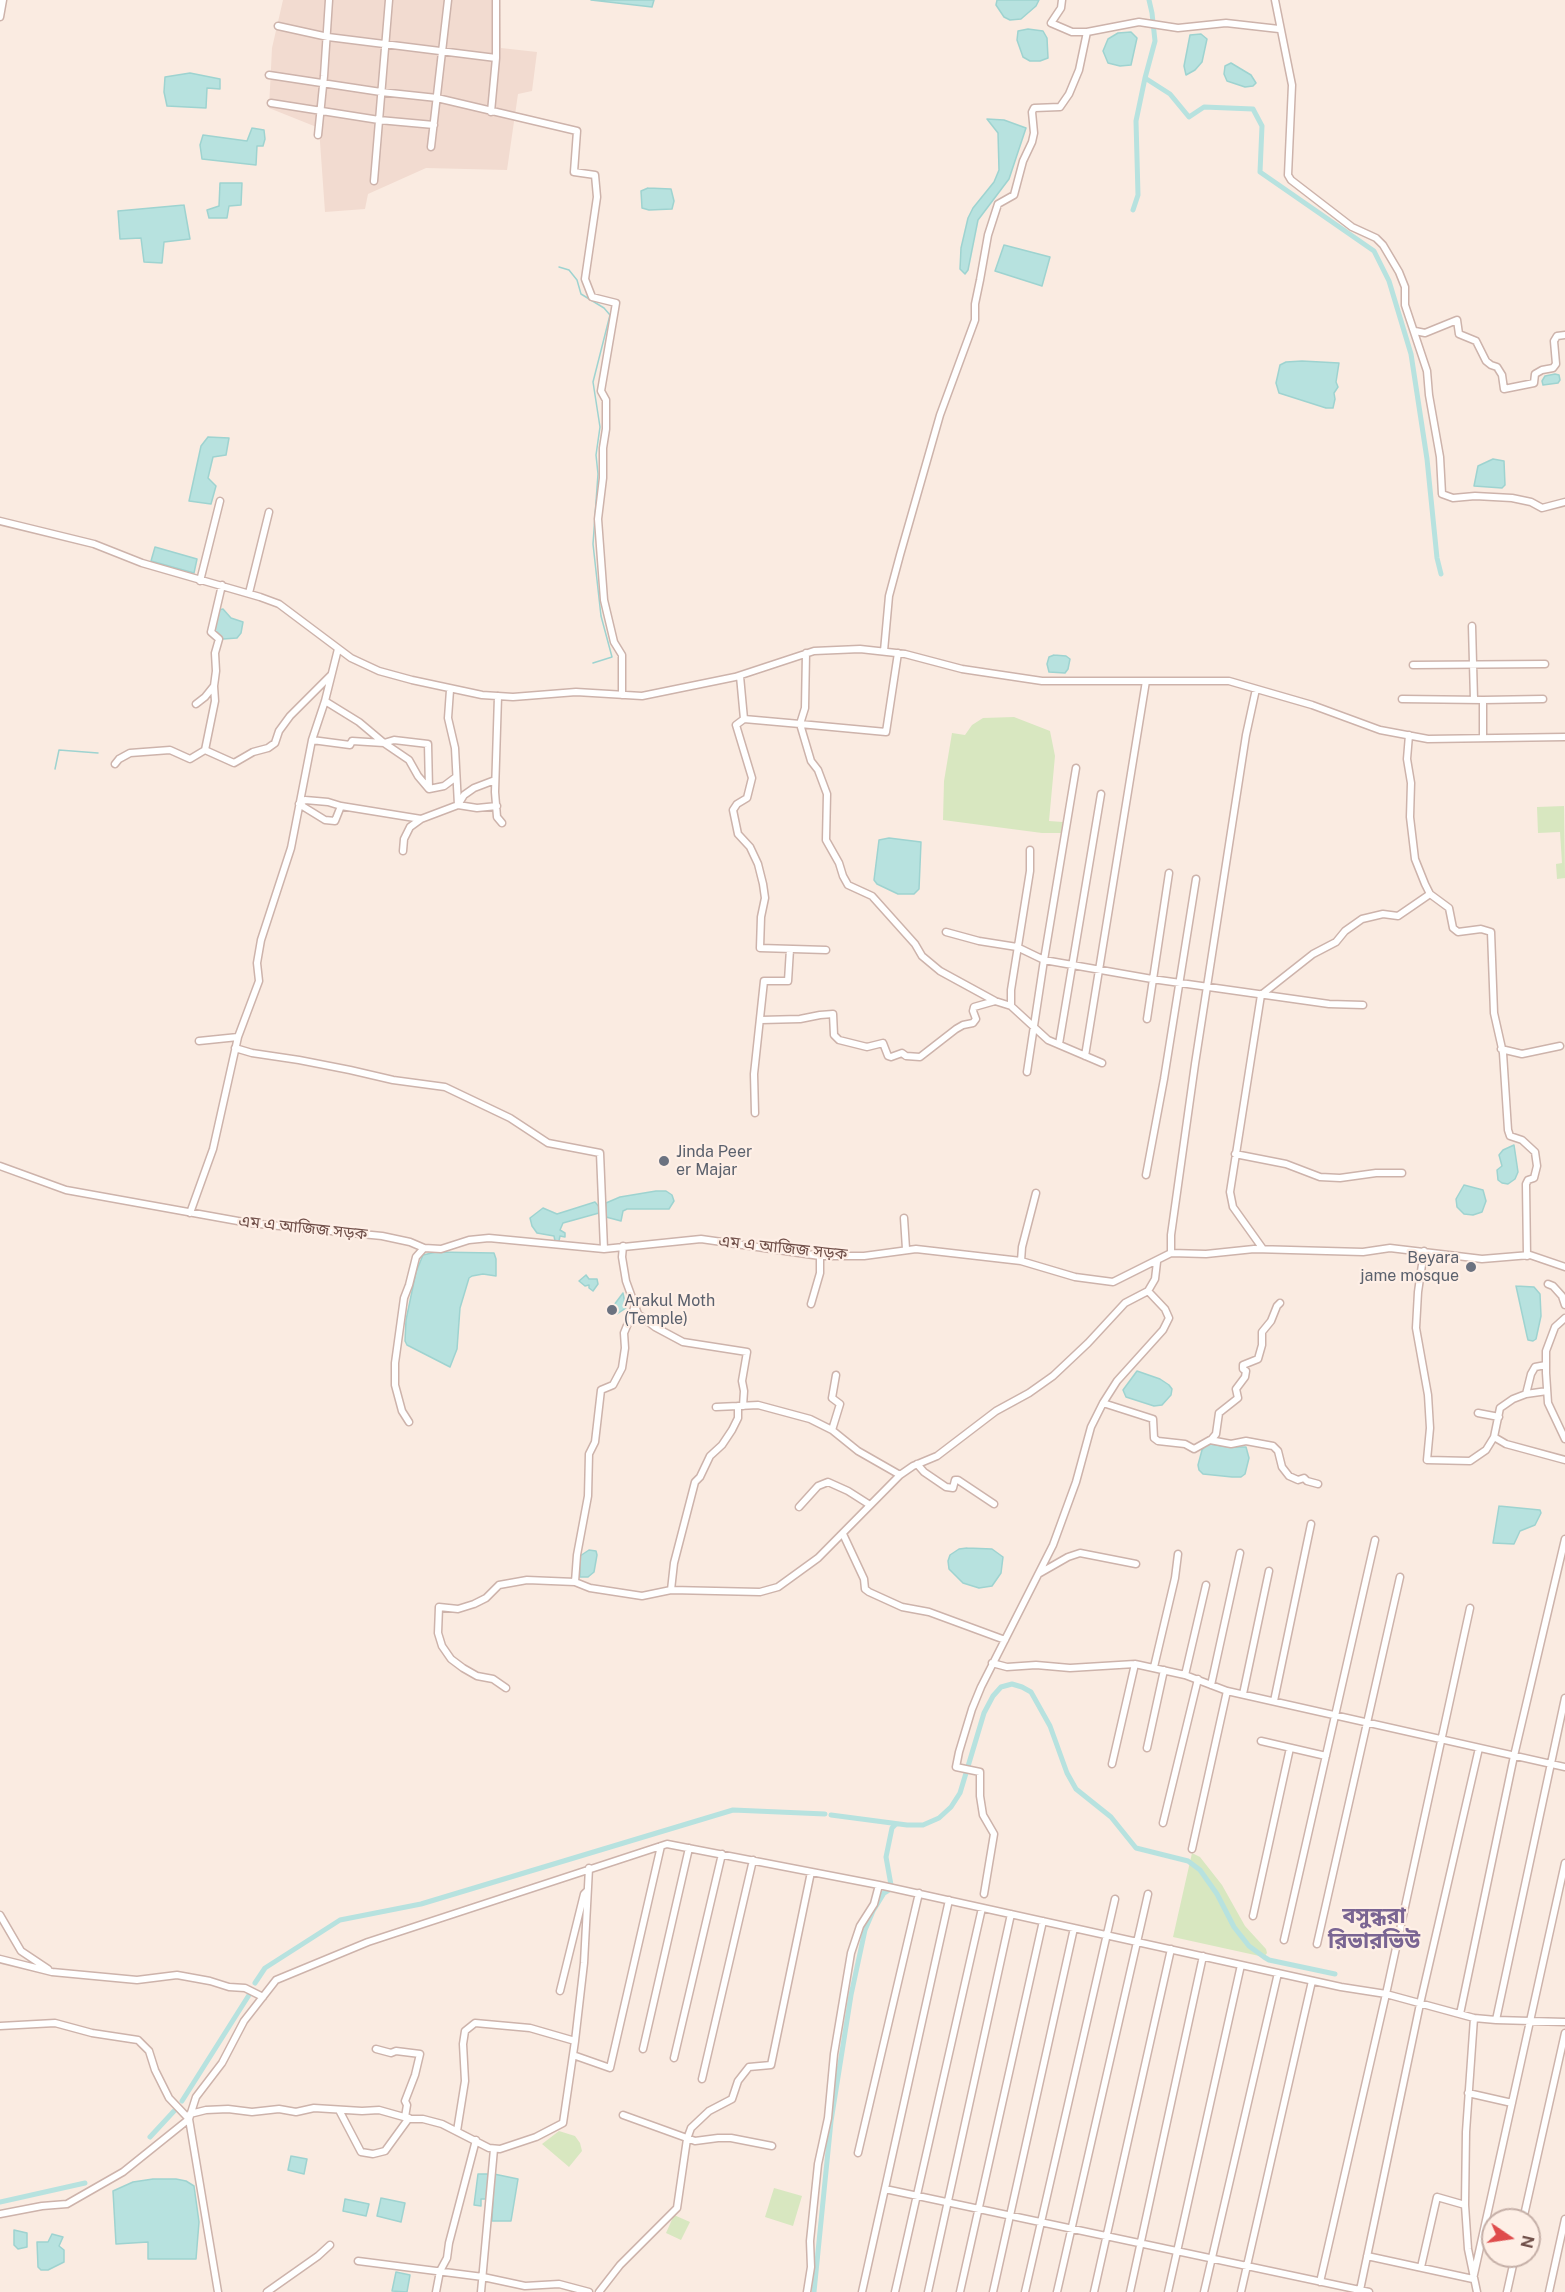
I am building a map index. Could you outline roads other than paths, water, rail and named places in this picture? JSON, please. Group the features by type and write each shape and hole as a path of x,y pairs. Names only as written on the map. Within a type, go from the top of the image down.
{"street":[{"path":"0,17 3,0"},
{"path":"318,135 328,37 329,0"},
{"path":"374,181 389,0"},
{"path":"431,147 448,0"},
{"path":"491,112 496,58 496,0"},
{"path":"1062,0 1061,8 1051,23 1072,32 1087,32 1138,22 1178,28 1226,23 1280,29"},
{"path":"1275,0 1292,85 1288,175 1291,180 1352,227 1376,238 1383,245 1405,287 1405,305 1427,371 1440,457 1442,494 1454,498 1475,496 1512,498 1531,502 1542,508 1565,502"},
{"path":"278,26 328,37 496,58"},
{"path":"884,651 890,596 900,555 940,415 975,320 975,304 988,235 998,204 1014,195 1023,161 1034,134 1032,112 1034,108 1060,107 1070,94 1079,70 1087,32"},
{"path":"269,75 437,98 577,131 574,172 595,175 597,197 585,279 592,297 616,303 601,390 606,400 606,429 598,519 604,600 614,642 621,655 622,695"},
{"path":"272,103 379,120 434,125"},
{"path":"1415,331 1425,333 1457,320 1459,334 1476,341 1486,361 1497,367 1502,375 1504,389 1534,383 1535,374 1553,368 1556,364 1554,341 1557,336 1565,335"},
{"path":"200,581 220,501"},
{"path":"249,593 269,512"},
{"path":"0,520 94,544 200,581 222,585 279,604 351,658 379,671 450,690 513,697 576,692 642,696 740,676 806,654 839,650 884,651 962,669 1042,681 1074,683 1228,681 1312,705 1380,730 1428,739 1565,737"},
{"path":"116,764 119,759 129,753 170,750 190,759 205,750 215,701 215,653 219,639 212,632 222,585"},
{"path":"1472,626 1474,700"},
{"path":"190,1213 213,1149 238,1037 259,981 257,963 261,940 291,848 312,741 338,649"},
{"path":"826,950 760,948 761,918 765,898 763,884 758,864 750,847 738,834 734,821 733,810 737,804 747,798 752,778 736,725 744,718 886,732 898,653"},
{"path":"806,654 805,708 800,724 811,761 818,770 827,794 826,840 848,885 872,896 929,962 940,971 994,1000 1011,1006 1048,1040 1102,1063"},
{"path":"1413,665 1545,664"},
{"path":"205,750 234,763 253,752 268,748 275,743 279,731 291,716 332,674"},
{"path":"740,676 744,718"},
{"path":"1086,1056 1146,681"},
{"path":"196,704 214,686"},
{"path":"1256,689 1246,735 1207,986 1172,1229 1171,1253 1206,1254 1263,1249 1363,1252 1390,1248 1482,1259 1527,1256 1565,1268"},
{"path":"450,690 448,718 455,748 458,805"},
{"path":"498,696 495,780 497,817 502,823"},
{"path":"1402,699 1543,699"},
{"path":"1482,738 1483,700"},
{"path":"325,701 359,722 409,760 429,789"},
{"path":"1409,735 1407,759 1411,783 1410,817 1415,859 1430,894 1449,908 1453,928 1458,932 1481,929 1491,932 1494,1013 1502,1049 1508,1130 1510,1136 1522,1140 1534,1152 1537,1166 1534,1178 1528,1180 1526,1184 1527,1256"},
{"path":"312,741 350,746 352,741 394,740 428,744 429,789"},
{"path":"1027,1072 1076,768"},
{"path":"429,789 444,786 456,777"},
{"path":"403,851 404,839 410,828 421,819 458,805 464,799 464,795 474,788 495,780"},
{"path":"1059,1044 1101,794"},
{"path":"299,804 305,800 328,802 421,819"},
{"path":"299,804 324,820 335,821 340,806"},
{"path":"458,805 477,808 496,806"},
{"path":"1011,1006 1017,947 1030,871 1030,850"},
{"path":"1147,1019 1169,873"},
{"path":"1146,1175 1196,879"},
{"path":"1263,1249 1233,1207 1230,1192 1261,995 1313,954 1336,942 1345,931 1362,919 1383,914 1398,916 1430,894"},
{"path":"946,932 979,941 1017,947 1044,960 1152,979 1329,1004 1363,1005"},
{"path":"755,1113 754,1074 764,981 788,981 790,950"},
{"path":"761,1020 800,1019 833,1014 834,1035 839,1040 867,1047 883,1043 891,1058 902,1053 906,1056 920,1057 963,1024 972,1023 976,1019 974,1007 994,1000"},
{"path":"199,1041 238,1037"},
{"path":"1502,1049 1522,1054 1560,1046"},
{"path":"235,1048 393,1080 445,1087 510,1118 548,1143 600,1153 604,1249"},
{"path":"1235,1154 1286,1164 1320,1177 1340,1178 1376,1173 1402,1173"},
{"name":"এম এ আজিজ সড়ক","path":"0,1166 66,1190 249,1223 382,1236 410,1242 424,1248 441,1249 469,1239 489,1238 604,1249 701,1239 820,1256 864,1256 906,1250 1021,1261 1075,1277 1113,1282 1171,1253"},
{"path":"1021,1261 1022,1247 1036,1193"},
{"path":"903,1218 906,1250"},
{"path":"624,1246 622,1257 626,1281 638,1314 655,1327 683,1342 747,1352 742,1381 744,1391 738,1418 722,1445 710,1456 700,1477 695,1482 674,1563 670,1590"},
{"path":"409,1422 402,1412 395,1385 395,1363 399,1317 416,1257 424,1248"},
{"path":"1424,1251 1416,1328 1428,1395 1430,1428 1427,1460 1470,1461 1486,1450 1494,1437 1500,1408 1526,1394 1547,1391"},
{"path":"811,1304 820,1273 820,1256"},
{"path":"506,1688 494,1679 477,1676 451,1659 442,1646 438,1633 439,1607 458,1609 486,1598 499,1585 527,1580 575,1582 590,1588 642,1596 670,1590 771,1590 818,1558 900,1475 917,1464 937,1456 996,1411 1029,1393 1053,1376 1125,1303 1148,1291 1155,1280 1157,1262"},
{"path":"1548,1284 1562,1296 1565,1305"},
{"path":"984,1894 995,1841 994,1834 983,1815 980,1772 956,1767 972,1709 992,1663 1040,1573 1076,1482 1091,1427 1117,1381 1164,1330 1169,1318 1165,1309 1148,1291"},
{"path":"1211,1440 1216,1434 1219,1413 1238,1398 1236,1389 1245,1377 1246,1371 1243,1365 1258,1359 1262,1345 1262,1332 1271,1321 1276,1306 1280,1303"},
{"path":"575,1582 577,1556 588,1496 589,1454 595,1442 601,1390 613,1385 622,1368 625,1348 624,1333 636,1306"},
{"path":"1565,1318 1555,1327 1546,1351 1548,1403 1565,1439"},
{"path":"1526,1394 1535,1367 1546,1365"},
{"path":"832,1430 840,1404 832,1398 837,1375"},
{"path":"1103,1403 1153,1419 1154,1438 1158,1441 1185,1443 1194,1449 1207,1440 1231,1444 1246,1441 1272,1446 1278,1450 1282,1467 1289,1476 1298,1480 1304,1478 1318,1484"},
{"path":"716,1407 758,1405 810,1419 832,1430 858,1451 900,1475"},
{"path":"1478,1413 1499,1417"},
{"path":"1494,1437 1506,1444 1565,1460"},
{"path":"917,1464 924,1472 946,1487 952,1488 955,1480 958,1480 994,1504"},
{"path":"799,1507 818,1486 828,1482 870,1504"},
{"path":"1274,1701 1311,1524"},
{"path":"843,1534 864,1579 865,1589 869,1592 902,1607 929,1612 1005,1640"},
{"path":"1460,2014 1514,1756 1565,1539"},
{"path":"1284,1940 1375,1540"},
{"path":"1040,1573 1080,1553 1136,1564"},
{"path":"1211,1685 1240,1553"},
{"path":"1154,1667 1175,1578 1178,1554"},
{"path":"1243,1694 1269,1571"},
{"path":"1317,1944 1400,1577"},
{"path":"1185,1675 1206,1585"},
{"path":"1320,2282 1386,1994 1470,1608"},
{"path":"992,1663 1007,1667 1036,1665 1070,1668 1135,1664 1154,1667 1243,1694 1565,1767"},
{"path":"1112,1764 1135,1664"},
{"path":"1147,1748 1164,1670"},
{"path":"1163,1823 1198,1679"},
{"path":"1192,1850 1227,1690"},
{"path":"1496,2020 1565,1698"},
{"path":"1261,1742 1326,1756"},
{"path":"1253,1916 1290,1748"},
{"path":"1359,2290 1420,2004 1479,1748"},
{"path":"218,2292 190,2117 196,2097 222,2063 244,2021 276,1980 368,1942 667,1844 919,1893 1312,1981 1386,1994 1474,2018 1565,2022"},
{"path":"573,2055 610,2068 661,1846"},
{"path":"643,2049 689,1848"},
{"path":"674,2058 722,1854"},
{"path":"702,2079 753,1860"},
{"path":"1473,2279 1565,1863"},
{"path":"0,2214 67,2204 123,2172 190,2117 206,2110 228,2109 252,2112 279,2109 296,2112 314,2108 379,2110 407,2118 423,2119 457,2131 494,2149 536,2138 563,2123 576,2041 584,1963 589,1868"},
{"path":"599,2292 620,2265 677,2208 687,2139 691,2128 709,2111 732,2099 738,2081 749,2067 771,2065 812,1872"},
{"path":"807,2292 811,2267 810,2241 818,2164 828,2118 834,2054 851,1953 860,1926 874,1904 879,1885"},
{"path":"560,1991 584,1894 587,1891"},
{"path":"858,2153 919,1893"},
{"path":"1057,2292 1149,1894"},
{"path":"1025,2292 1115,1899"},
{"path":"862,2292 949,1900"},
{"path":"895,2292 982,1908"},
{"path":"928,2292 1011,1914"},
{"path":"0,1915 21,1951 52,1972"},
{"path":"960,2292 1044,1921"},
{"path":"993,2292 1074,1928"},
{"path":"1094,2292 1171,1949"},
{"path":"1130,2292 1203,1956"},
{"path":"0,1959 52,1972 137,1980 177,1975 229,1987 245,1988 263,1997"},
{"path":"1168,2292 1241,1965"},
{"path":"1204,2292 1278,1973"},
{"path":"1241,2292 1312,1981"},
{"path":"1474,2018 1468,2093 1465,2205 1468,2249 1477,2292"},
{"path":"0,2026 55,2023 92,2033 138,2040 148,2051 169,2098 190,2117"},
{"path":"457,2131 465,2081 463,2043 465,2031 475,2023 530,2028 576,2041"},
{"path":"1526,2208 1565,2033"},
{"path":"339,2110 361,2152 373,2154 386,2151 407,2118 405,2101 420,2054 396,2051 390,2053 376,2049"},
{"path":"1468,2093 1512,2103"},
{"path":"623,2115 695,2141 731,2138 772,2146"},
{"path":"436,2292 440,2271 447,2258 461,2193 476,2140"},
{"path":"481,2292 494,2149"},
{"path":"885,2189 1369,2292"},
{"path":"1421,2267 1437,2197 1465,2205"},
{"path":"1549,2292 1565,2219"},
{"path":"267,2292 330,2245"},
{"path":"1367,2256 1473,2279"},
{"path":"358,2261 483,2277 509,2284 537,2286 559,2284 589,2292"},
{"path":"1507,2292 1512,2268"}],"water":[{"path":"591,0 654,0 652,7"},
{"path":"997,0 1039,0 1036,6 1021,19 1010,20 1004,17 996,5"},
{"path":"1028,29 1043,31 1047,38 1048,58 1030,61 1023,57 1017,40 1018,31"},
{"path":"1131,32 1137,38 1131,65 1120,66 1108,63 1103,51 1108,39 1118,33"},
{"path":"1201,34 1207,39 1202,62 1186,75 1184,66 1190,35"},
{"path":"1231,63 1251,75 1256,83 1245,87 1227,81 1224,74 1225,66"},
{"path":"190,73 220,79 220,89 207,88 206,108 167,106 164,92 165,77"},
{"path":"987,119 1004,120 1026,128 1009,179 978,220 968,270 965,274 960,269 961,248 968,218 973,208 994,182 999,170 998,133"},
{"path":"252,128 264,130 265,139 263,146 257,146 256,165 202,159 200,145 203,135 247,141"},
{"path":"220,183 242,183 241,205 229,206 227,218 209,218 207,210 219,206"},
{"path":"648,188 671,189 674,201 672,209 642,208 641,191"},
{"path":"184,205 190,239 164,242 162,263 144,262 141,238 120,239 118,211"},
{"path":"1004,245 1050,257 1042,286 995,271"},
{"path":"1286,362 1339,363 1336,382 1338,387 1334,393 1333,408 1326,408 1279,393 1276,383 1280,365"},
{"path":"1559,375 1558,383 1543,385 1542,381 1545,376"},
{"path":"208,437 229,438 226,455 213,457 208,478 216,486 211,504 189,501 201,446"},
{"path":"1493,459 1504,461 1505,485 1502,488 1474,486 1478,466"},
{"path":"155,547 197,559 194,573 151,561"},
{"path":"223,609 231,618 243,622 241,633 237,638 223,639 214,632 218,610"},
{"path":"1066,656 1070,659 1065,673 1049,672 1047,664 1049,657"},
{"path":"889,838 921,842 919,889 914,894 898,894 877,884 874,880 879,840"},
{"path":"1514,1145 1518,1172 1515,1179 1508,1184 1502,1183 1498,1180 1497,1170 1502,1166 1499,1155 1503,1150"},
{"path":"1464,1185 1483,1190 1486,1201 1482,1212 1473,1215 1464,1214 1457,1207 1456,1199"},
{"path":"666,1191 672,1195 674,1201 669,1209 627,1209 623,1211 621,1221 606,1217 606,1203 620,1197"},
{"path":"595,1202 600,1208 599,1213 563,1223 560,1230 565,1233 565,1237 560,1236 559,1241 555,1241 554,1236 537,1233 532,1226 530,1218 543,1208 557,1214"},
{"path":"436,1252 494,1253 496,1259 496,1276 483,1274 469,1278 460,1308 457,1349 450,1367 407,1345 405,1341 406,1320 416,1272 423,1255"},
{"path":"586,1275 589,1279 597,1279 598,1284 593,1291 589,1285 585,1286 579,1281"},
{"path":"1516,1286 1534,1287 1540,1294 1541,1316 1536,1339 1533,1341 1528,1340"},
{"path":"623,1293 626,1308 617,1314 614,1312 614,1305"},
{"path":"1137,1371 1160,1379 1172,1389 1171,1395 1162,1405 1154,1406 1126,1397 1123,1390"},
{"path":"1210,1444 1246,1447 1249,1458 1245,1474 1241,1477 1232,1477 1203,1474 1198,1465 1202,1450"},
{"path":"1499,1506 1540,1510 1541,1513 1535,1525 1520,1531 1514,1544 1493,1543"},
{"path":"959,1549 992,1549 1003,1557 1001,1573 992,1586 979,1588 963,1583 949,1569 950,1555"},
{"path":"589,1550 596,1551 597,1555 594,1572 588,1577 580,1577 580,1556"},
{"path":"291,2156 307,2159 304,2174 288,2170"},
{"path":"478,2174 488,2174 488,2199 481,2199 481,2206 474,2205"},
{"path":"494,2174 518,2179 511,2221 492,2221"},
{"path":"176,2179 194,2186 199,2222 196,2259 148,2259 148,2242 116,2244 113,2191 133,2182"},
{"path":"381,2198 405,2203 401,2222 377,2216"},
{"path":"345,2199 369,2204 366,2216 343,2211"},
{"path":"14,2230 27,2233 27,2247 18,2249 14,2245"},
{"path":"52,2234 63,2237 59,2246 64,2250 64,2262 48,2270 41,2270 38,2267 37,2242 48,2242"},
{"path":"396,2272 410,2275 407,2292 392,2291"}],"waterway":[{"path":"1149,0 1155,41 1145,78 1170,94 1189,117 1204,107 1253,109 1262,126 1260,172 1374,251 1389,281 1411,354 1427,459 1437,558 1441,574"},
{"path":"1133,210 1138,195 1136,121 1145,78"},
{"path":"559,267 569,270 577,280 581,294 604,308 610,315 593,382 600,427 596,455 598,474 593,544 601,616 612,657 593,663"},
{"path":"55,769 59,750 98,753"},
{"path":"831,1815 907,1825 923,1825 939,1818 951,1807 960,1793 984,1713 993,1696 1001,1687 1012,1684 1022,1687 1031,1692 1050,1726 1067,1773 1076,1789 1111,1817 1136,1848 1188,1861 1200,1870 1217,1894 1234,1927 1249,1946 1264,1957 1335,1974"},
{"path":"255,1983 265,1968 340,1920 421,1904 733,1810 825,1814"},
{"path":"814,2292 831,2121 851,1995 865,1930 873,1911 891,1885 886,1857 892,1828 896,1824"},
{"path":"182,2101 249,1995"},
{"path":"150,2137 175,2110"},
{"path":"0,2202 85,2183"}],"place":[{"name":"Jinda Peer er Majar","path":"664,1161"},
{"name":"Beyara jame mosque","path":"1471,1267"},
{"name":"Arakul Moth (Temple)","path":"612,1310"}],"district":[{"name":"বসুন্ধরা রিভারভিউ","path":"1374,1928"}]}
